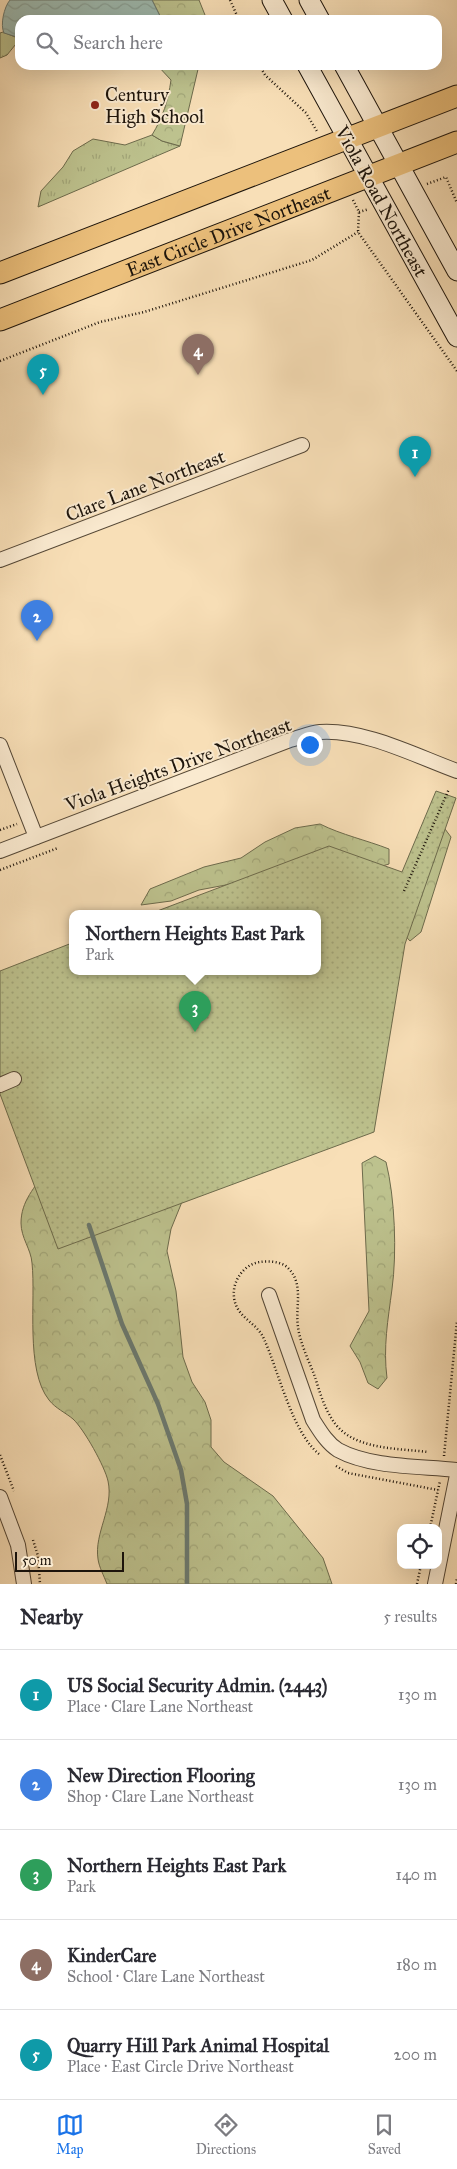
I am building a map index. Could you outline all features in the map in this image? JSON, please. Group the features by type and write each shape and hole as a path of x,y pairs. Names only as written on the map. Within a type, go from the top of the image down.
{"main road":[{"path":"272,0 280,15"},
{"path":"309,0 317,15"},
{"name":"Viola Road Northeast","path":"310,70 457,337"},
{"name":"Viola Road Northeast","path":"347,70 457,271"},
{"path":"0,273 457,96"},
{"name":"East Circle Drive Northeast","path":"0,320 457,142"}],"street":[{"name":"Clare Lane Northeast","path":"0,560 302,445"},
{"name":"Viola Heights Drive Northeast","path":"0,851 290,740 319,732 343,733 375,740 457,770"},
{"path":"0,745 36,837"},
{"path":"0,1085 14,1080"},
{"path":"269,1296 314,1420 323,1437 338,1450 369,1461 457,1470"},
{"path":"435,1584 457,1475"},
{"path":"0,1498 18,1545 24,1584"}],"path":[{"path":"230,0 237,15"},
{"path":"262,70 306,113 327,146"},
{"path":"446,177 457,203"},
{"path":"346,184 359,212 358,232 457,371"},
{"path":"0,361 100,322 153,309 312,260 358,232"},
{"path":"404,891 449,790"},
{"path":"0,830 9,827"},
{"path":"0,870 58,848"},
{"path":"320,1455 312,1449 299,1430 263,1335 239,1313 234,1299 234,1286 242,1272 255,1263 271,1261 288,1267 296,1280 299,1297 298,1328 332,1419 344,1434 366,1444 444,1454 457,1321"},
{"path":"334,1465 348,1473 438,1490 431,1524"},
{"path":"417,1584 421,1569"},
{"path":"456,1584 457,1578"}],"green space":[{"path":"152,0 199,0 205,15 160,15"},
{"path":"3,32 15,37 15,45 7,55 0,58 0,33"},
{"path":"162,70 198,70 180,146 162,141 152,135 165,109 171,80"},
{"path":"152,135 162,141 180,146 38,207 41,191 63,167 73,151 93,139 125,145"},
{"path":"436,791 456,798 405,944 374,1132 58,1249 0,1094 0,971 69,944 69,975 321,975 321,910 160,910 329,846 402,872"},
{"path":"320,824 389,849 389,864 369,870 247,881 199,890 171,901 141,905 150,889 204,867 241,858 265,842 295,828"},
{"path":"442,825 451,837 421,932 410,941 401,931"},
{"path":"375,1156 386,1162 393,1209 395,1242 394,1275 386,1344 387,1378 378,1389 368,1383 360,1362 350,1346 369,1311 362,1163"},
{"path":"47,1170 186,1192 171,1229 167,1251 176,1291 183,1357 192,1382 205,1402 211,1420 211,1447 224,1462 273,1496 323,1558 332,1584 107,1584 100,1568 98,1549 108,1501 108,1481 94,1448 78,1424 49,1400 42,1387 34,1353 32,1263 21,1223 26,1201"}],"water":[{"path":"10,0 152,0 160,15 15,15 15,36 4,33 3,30 3,16"}],"waterway":[{"path":"89,1225 122,1324 158,1404 181,1470 187,1504 187,1584"}],"place":[{"name":"Century High School","path":"95,105"},
{"name":"KinderCare","path":"198,375"},
{"name":"Quarry Hill Park Animal Hospital","path":"43,395"},
{"name":"US Social Security Admin. (2443)","path":"415,477"},
{"name":"New Direction Flooring","path":"37,641"},
{"name":"Northern Heights East Park","path":"195,1032"}]}
